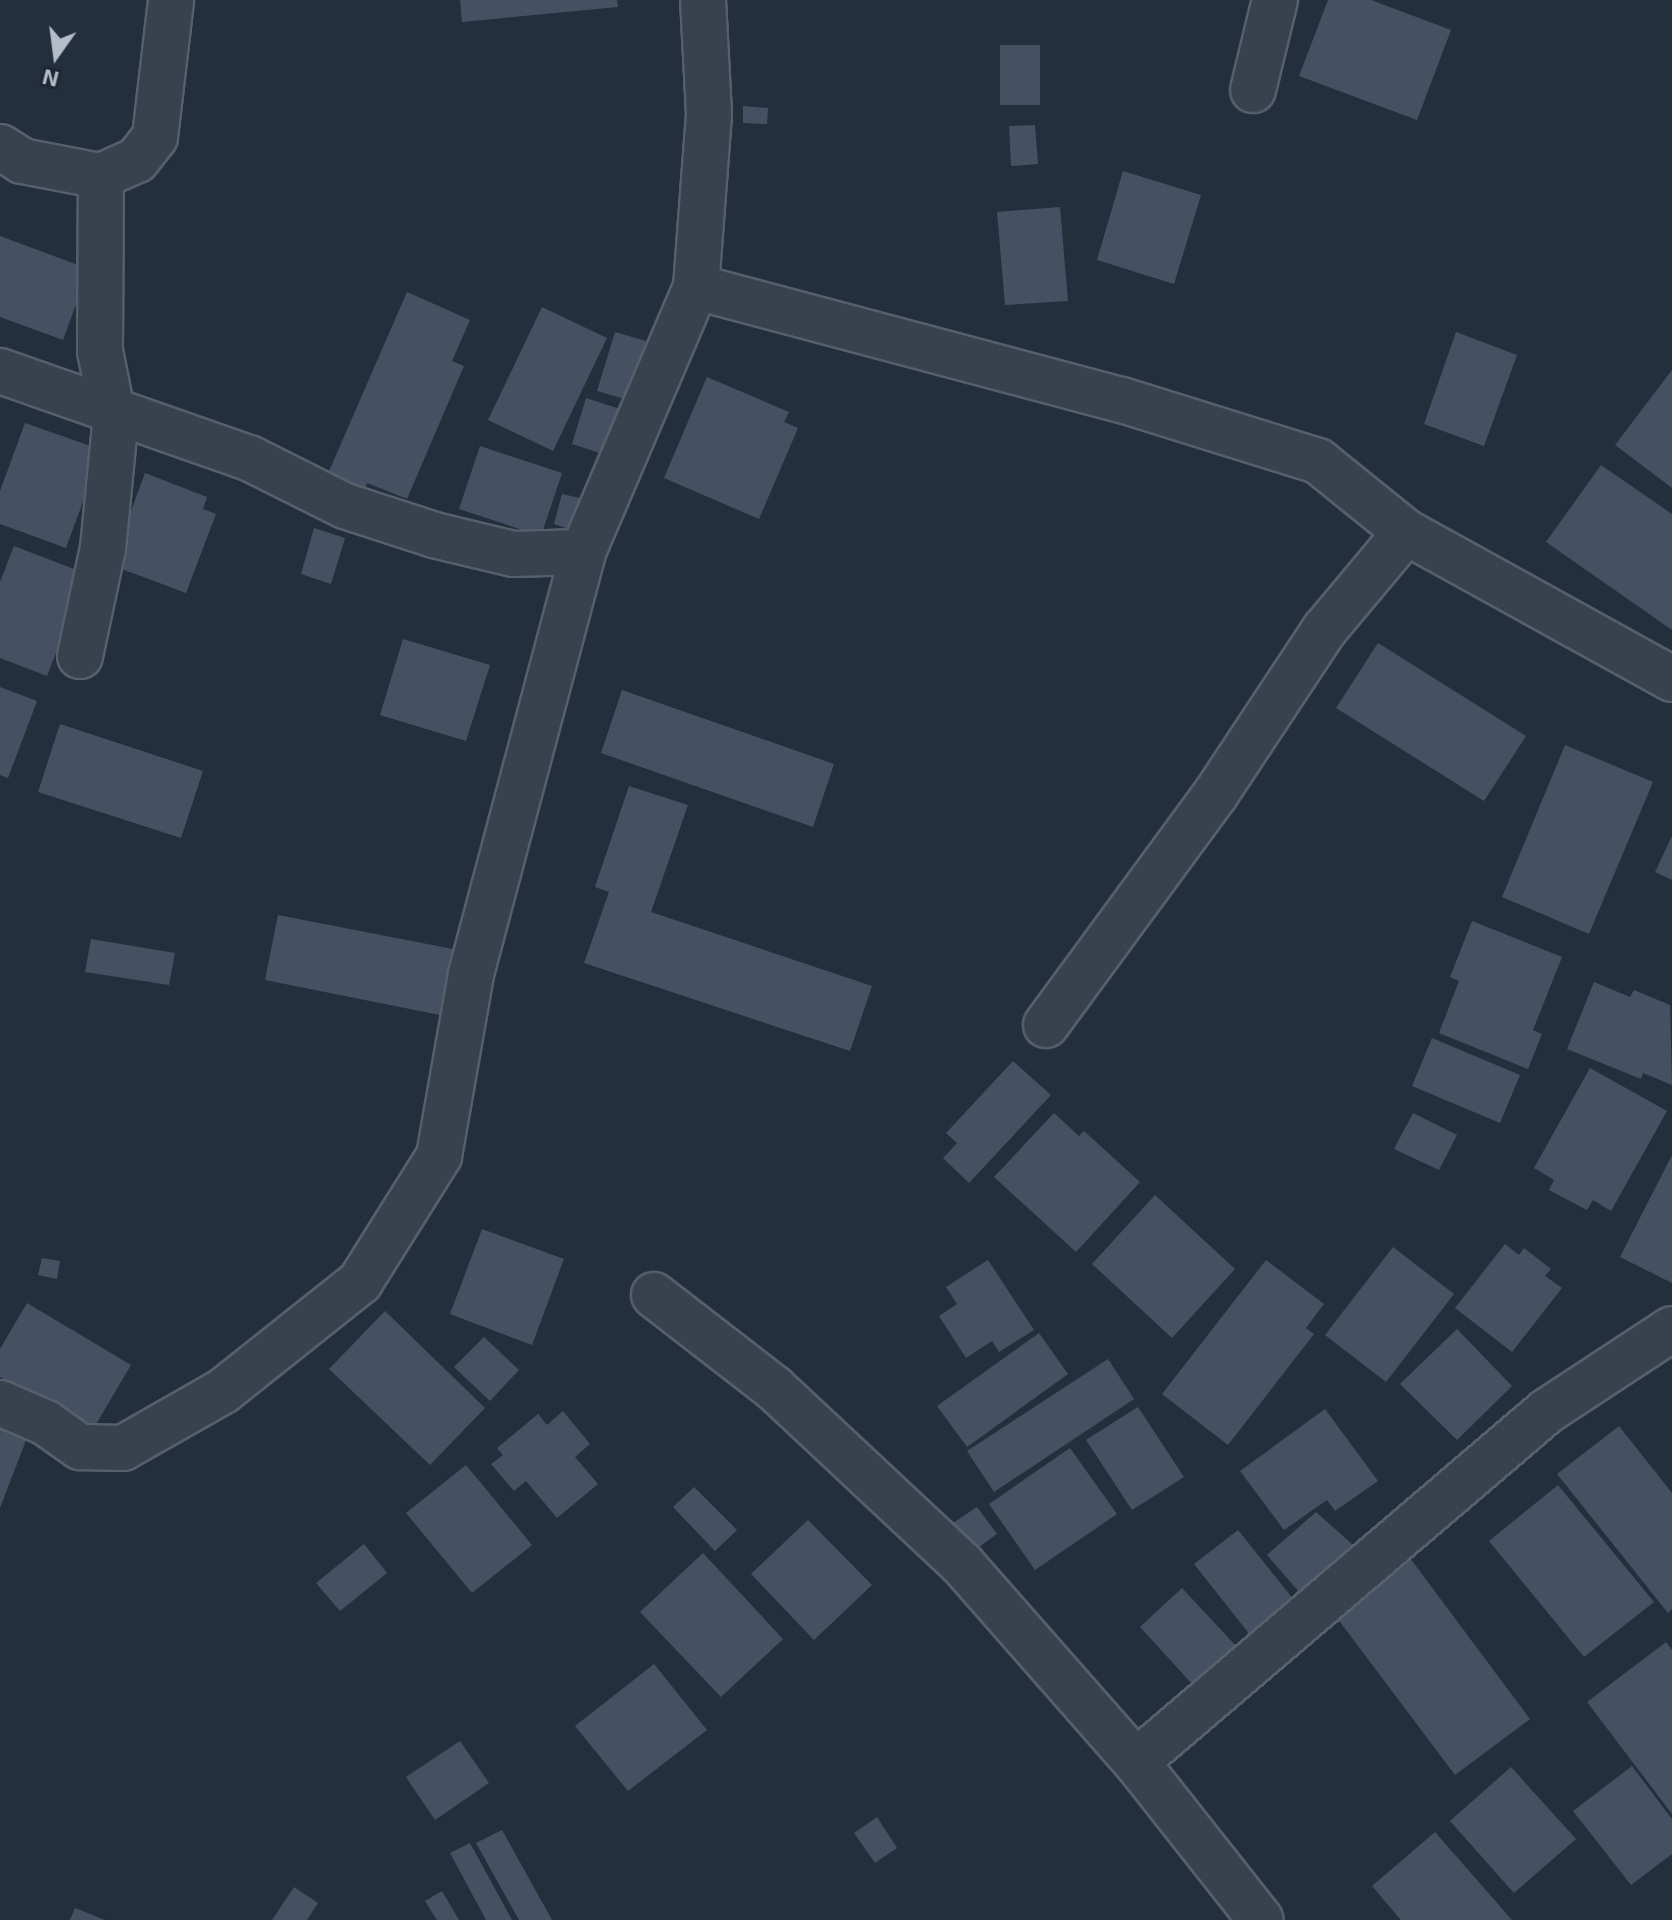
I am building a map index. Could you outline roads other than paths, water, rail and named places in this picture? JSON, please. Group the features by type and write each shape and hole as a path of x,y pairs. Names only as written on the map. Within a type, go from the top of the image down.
{"street":[{"path":"0,147 22,161 101,176 137,160 155,137 171,0"},
{"path":"0,1403 46,1423 80,1447 123,1448 223,1391 360,1282 439,1156 471,974 583,552 696,287 709,114 703,0"},
{"path":"1253,90 1275,0"},
{"path":"80,656 103,548 113,413 100,351 101,176"},
{"path":"696,287 1122,400 1318,461 1406,532 1672,679"},
{"path":"0,371 249,458 345,506 434,535 513,554 583,552"},
{"path":"1046,1025 1215,795 1325,629 1406,532"},
{"path":"654,1295 774,1388 962,1564 1136,1762 1261,1920"},
{"path":"1136,1762 1547,1411 1672,1329"}]}
